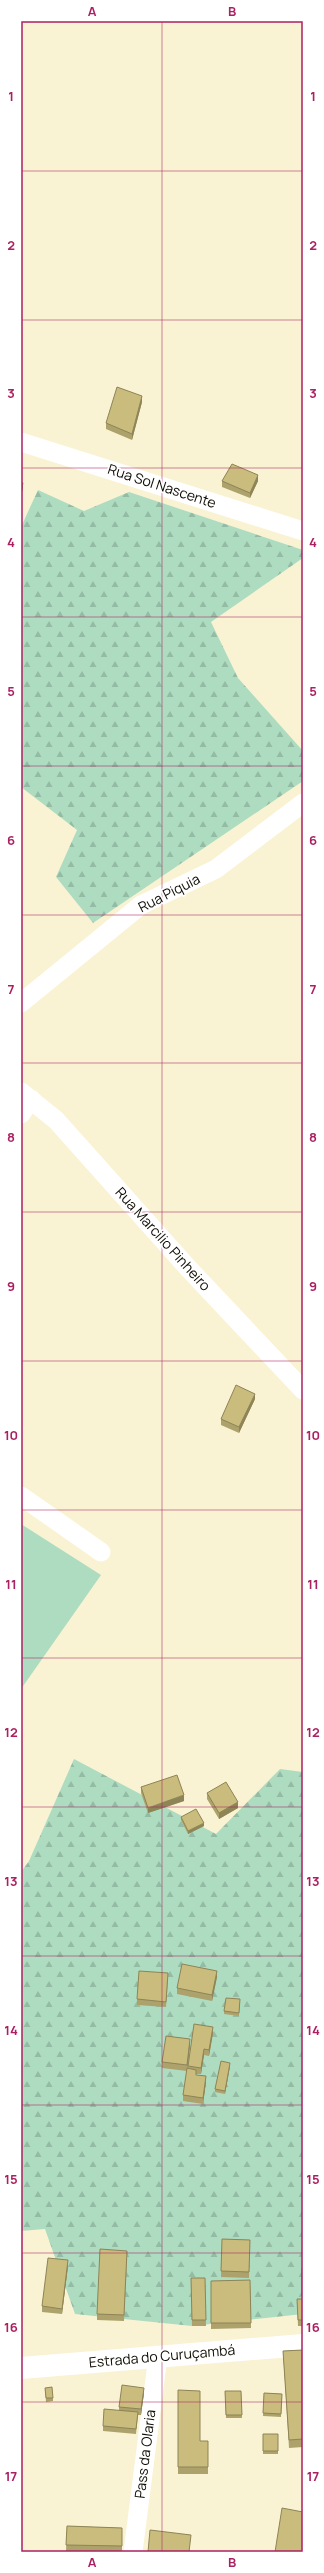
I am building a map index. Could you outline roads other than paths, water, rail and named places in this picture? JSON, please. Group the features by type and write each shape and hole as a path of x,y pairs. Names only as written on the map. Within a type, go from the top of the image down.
{"street":[{"name":"Rua Sol Nascente","path":"21,442 303,531"},
{"name":"Rua Piquia","path":"21,1003 141,905 216,869 303,803"},
{"name":"Rua Marcilio Pinheiro","path":"24,1102 56,1120 189,1269 303,1390"},
{"path":"21,1496 100,1552"},
{"name":"Estrada do Curuçambá","path":"21,2368 303,2345"},
{"name":"Pass da Olaria","path":"133,2552 158,2356"}]}
